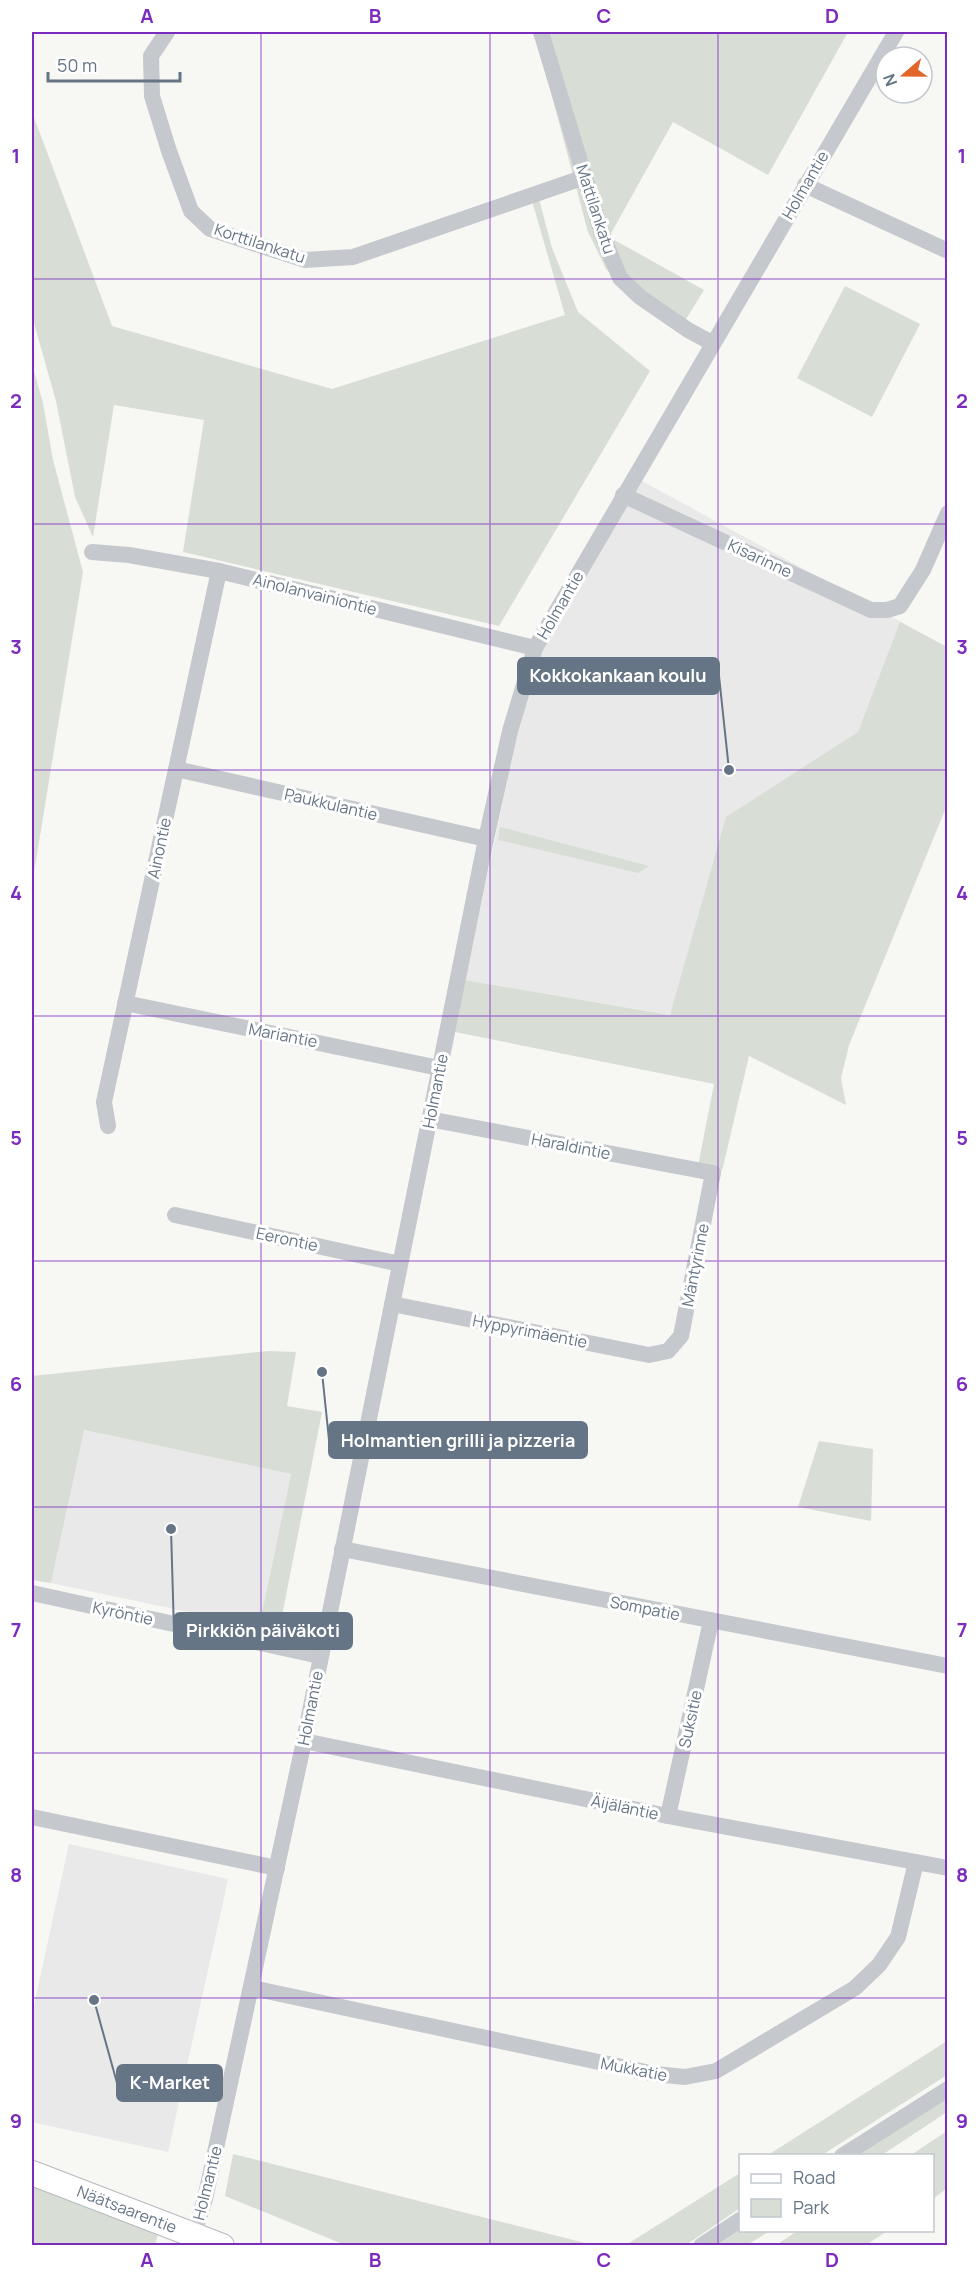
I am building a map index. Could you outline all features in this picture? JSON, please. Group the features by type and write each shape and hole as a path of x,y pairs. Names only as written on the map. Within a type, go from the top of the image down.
{"street":[{"name":"Korttilankatu","path":"167,32 151,56 152,96 191,211 210,229 305,260 353,257 585,177"},
{"name":"Mattilankatu","path":"541,32 602,234 620,278 649,303 687,330 712,343"},
{"name":"Holmantie","path":"191,2240 205,2199 278,1868 486,840 510,731 535,648 896,32"},
{"path":"805,185 948,251"},
{"name":"Kisarinne","path":"623,495 871,610 887,610 900,606 923,570 948,513"},
{"name":"Ainolanvainiontie","path":"92,552 129,555 219,571 535,648"},
{"name":"Ainontie","path":"108,1126 104,1102 219,571"},
{"name":"Paukkulantie","path":"176,770 486,840"},
{"name":"Mariantie","path":"125,1003 439,1068"},
{"name":"Haraldintie","path":"429,1119 712,1173"},
{"name":"Mäntyrinne","path":"668,1351 681,1336 712,1173"},
{"name":"Eerontie","path":"175,1215 400,1264"},
{"name":"Hyppyrimäentie","path":"392,1304 649,1355 668,1351"},
{"name":"Sompatie","path":"342,1549 948,1666"},
{"name":"Kyröntie","path":"32,1593 320,1656"},
{"name":"Suksitie","path":"668,1816 711,1621"},
{"name":"Äijäläntie","path":"304,1741 668,1816 948,1868"},
{"path":"32,1817 278,1868"},
{"name":"Mukkatie","path":"252,1988 655,2074 685,2078 716,2071 855,1988 879,1965 898,1937 916,1862"},
{"path":"845,2154 948,2089"},
{"name":"Näätsaarentie","path":"32,2173 191,2240 222,2246"},
{"path":"702,2246 739,2221"}],"shaded area":[{"path":"640,480 947,647 947,806 849,1045 465,980 517,735 540,651"},
{"path":"83,1430 291,1474 259,1627 51,1583"},
{"path":"69,1844 228,1879 168,2152 32,2122 32,2015"}],"green space":[{"path":"535,32 848,32 768,175 673,122 609,237 704,290 678,332 637,301 606,269 588,232"},
{"path":"32,112 112,326 332,389 565,315 532,201 539,199 552,248 578,312 650,371 499,626 183,552 204,420 114,405 93,537 75,497 56,401 32,316"},
{"path":"845,286 920,324 872,417 797,378"},
{"path":"32,364 43,403 53,460 83,572 32,885"},
{"path":"900,622 947,647 947,804 849,1045 841,1078 846,1105 749,1056 722,1171 698,1166 714,1084 455,1032 465,980 670,1015 726,817 858,732"},
{"path":"500,827 649,866 638,873 498,840"},
{"path":"269,1351 296,1352 287,1406 322,1412 279,1631 259,1627 291,1474 84,1430 51,1583 32,1580 32,1376"},
{"path":"819,1441 873,1449 871,1521 798,1507"},
{"path":"947,2041 947,2075 824,2154 770,2154"},
{"path":"947,2096 947,2112 884,2154 859,2154"},
{"path":"947,2131 947,2188 934,2198 934,2154 912,2154"},
{"path":"233,2154 593,2245 345,2245 225,2196"},
{"path":"739,2174 739,2209 686,2245 626,2245"},
{"path":"32,2183 158,2233 155,2245 32,2245"},
{"path":"739,2231 768,2232 747,2245 716,2246"},
{"path":"796,2232 886,2232 866,2245 776,2245"}],"place":[{"name":"Kokkokankaan koulu","path":"729,770"},
{"name":"Holmantien grilli ja pizzeria","path":"322,1372"},
{"name":"Pirkkiön päiväkoti","path":"171,1529"},
{"name":"K-Market","path":"94,2000"}]}
